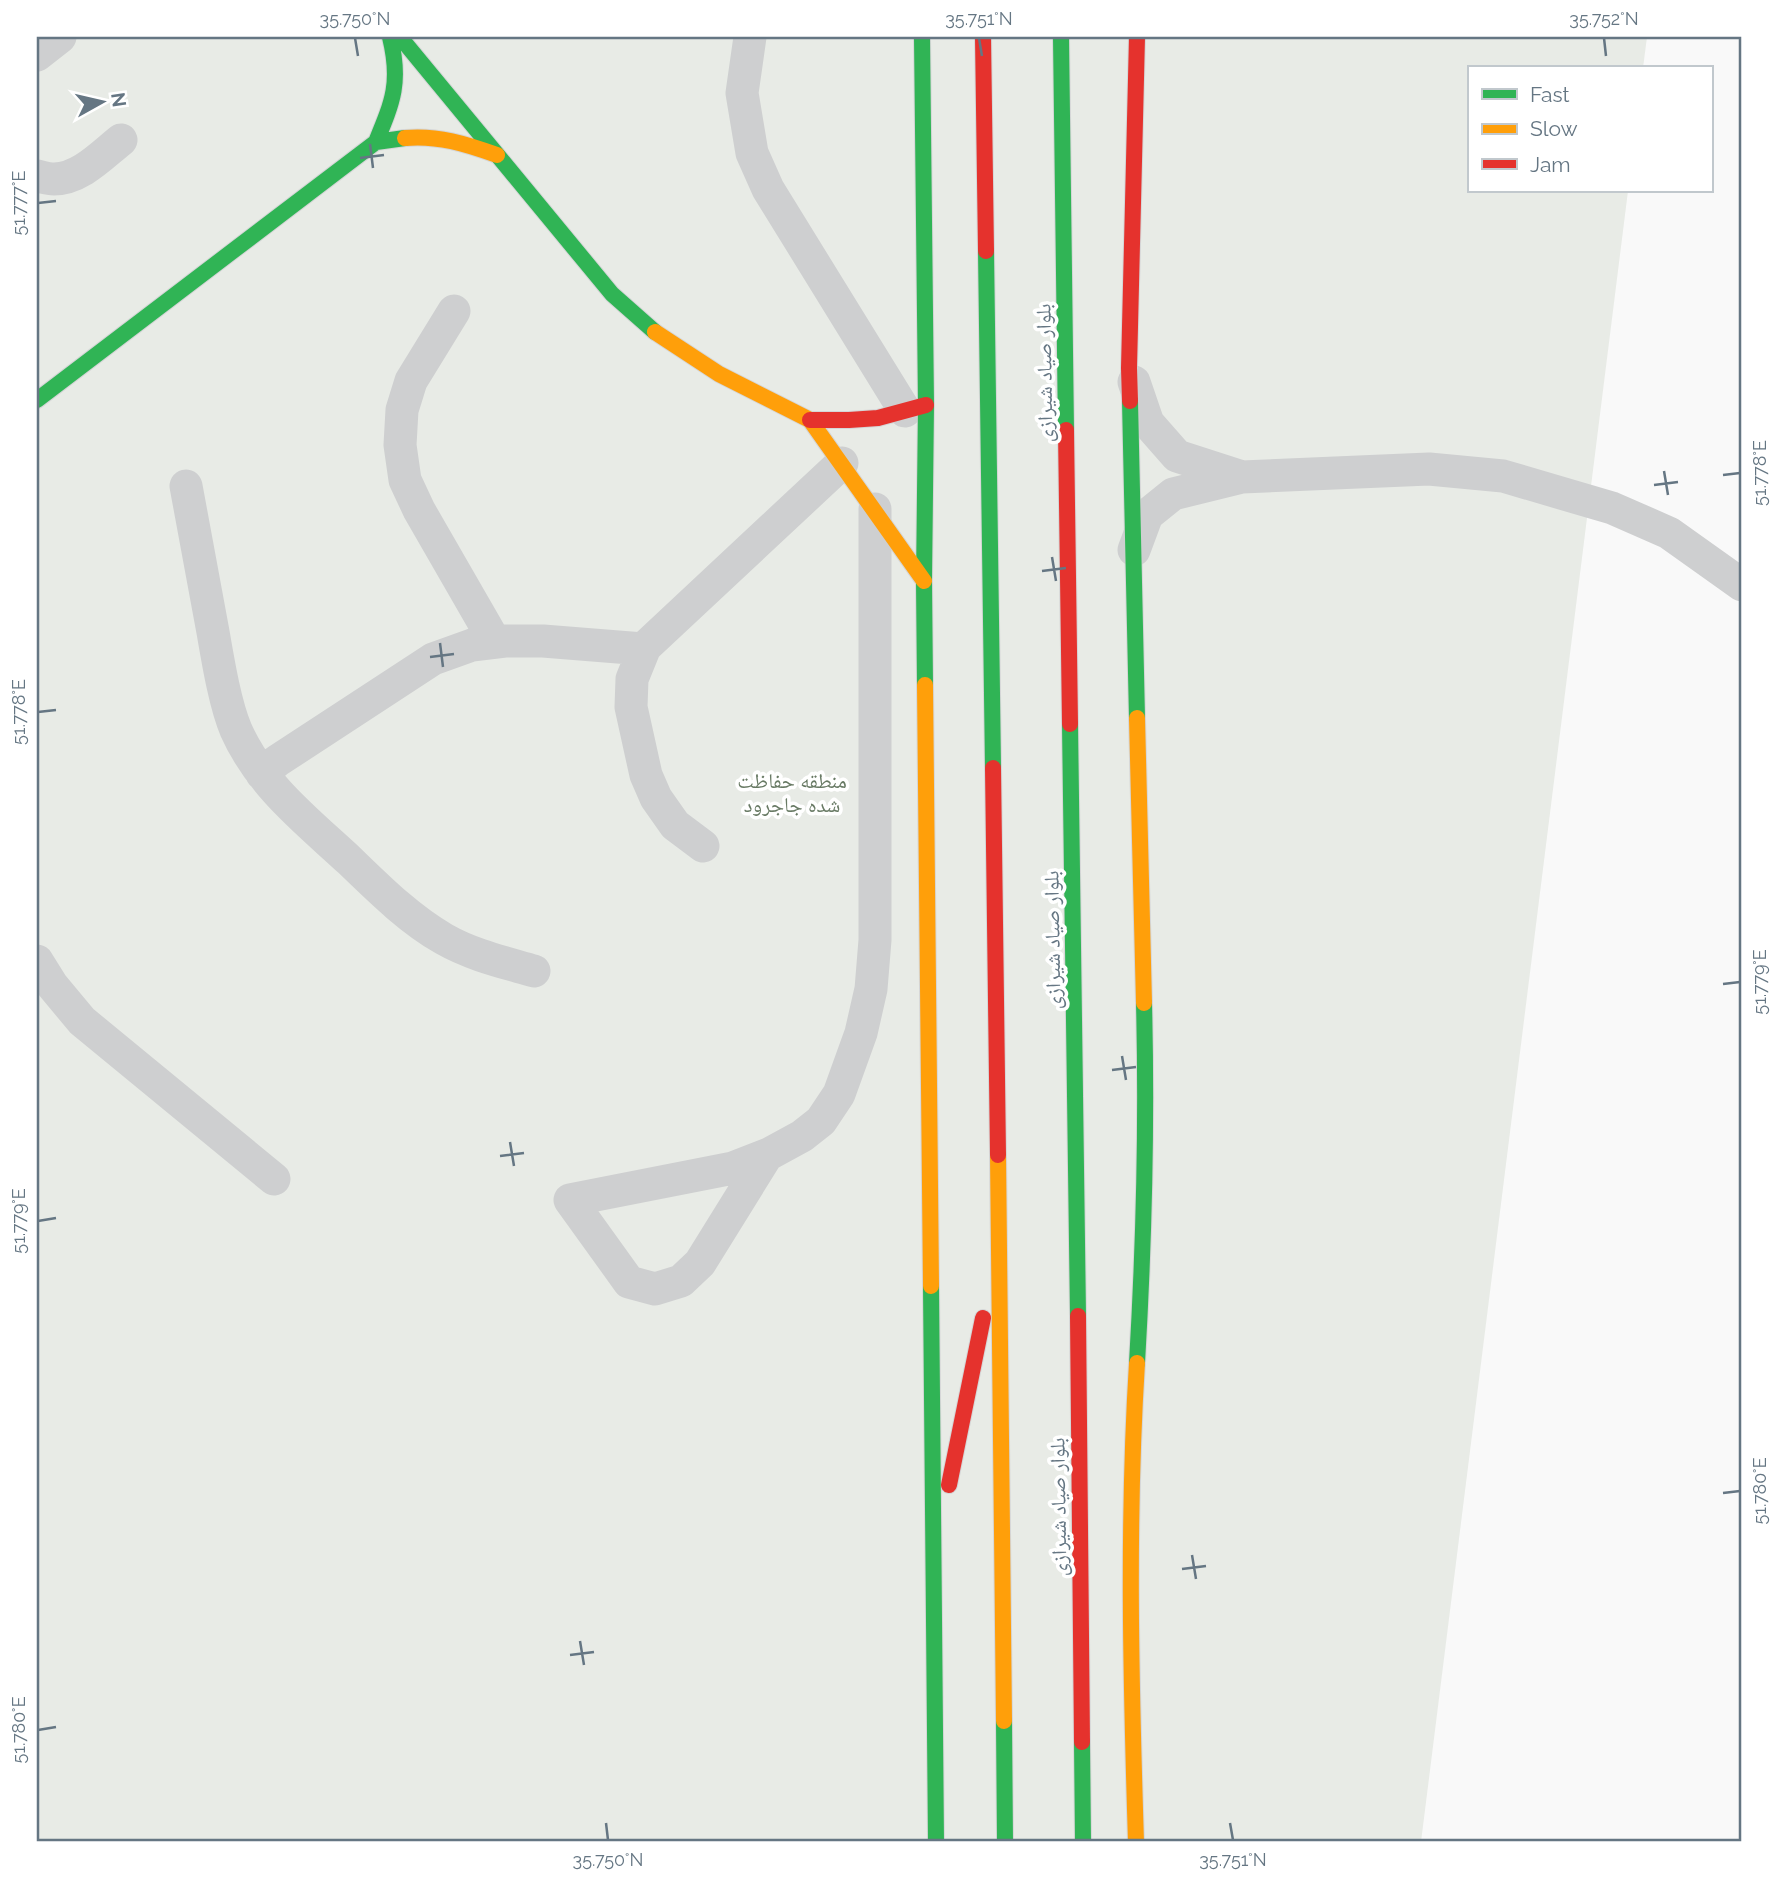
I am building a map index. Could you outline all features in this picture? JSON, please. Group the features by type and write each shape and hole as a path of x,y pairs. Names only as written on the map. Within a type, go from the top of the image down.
{"main road":[{"path":"37,400 376,142 392,105 397,80 396,59 390,37"},
{"path":"400,37 612,294 648,327 719,374 810,421 875,509 924,582"},
{"path":"922,37 915,408 924,582 936,1842"},
{"path":"983,37 1005,1842"},
{"name":"بلوار صیاد شیرازی","path":"1060,37 1084,1373 1083,1842"},
{"path":"1136,1842 1132,1724 1131,1374 1141,1292 1146,1098 1129,368 1137,37"},
{"path":"376,142 433,136 497,155"},
{"path":"810,421 847,421 889,416 915,408"},
{"path":"934,1553 999,1240"}],"street":[{"path":"37,55 60,37"},
{"path":"750,37 742,93 752,153 768,189 915,408"},
{"path":"37,176 53,179 69,177 84,169 121,140"},
{"path":"454,311 411,381 402,410 400,444 405,480 419,510 495,642"},
{"path":"1129,368 1148,423 1177,456 1242,477"},
{"path":"262,774 277,761 433,659 472,645 543,641 643,649 842,463"},
{"path":"1134,551 1147,515 1172,494 1242,477 1429,469 1503,476 1612,508 1669,533 1742,585"},
{"path":"186,486 226,695 235,728 254,764 278,794 388,897 417,920 443,938 475,954 534,971"},
{"path":"767,1155 699,1263 681,1281 655,1289 629,1282 569,1200 733,1168 767,1155 802,1136 821,1121 839,1094 861,1033 871,989 875,940 875,509"},
{"path":"645,647 632,679 631,707 646,775 656,798 675,825 703,846"},
{"path":"37,961 52,985 82,1021 274,1179"}],"green space":[{"name":"منطقه حفاظت شده جاجرود","path":"37,37 1647,37 1643,66 1468,66 1468,192 1628,192 1421,1842 37,1842"}],"traffic: fast":[{"path":"376,142 394,91 395,67 390,37"},
{"path":"400,37 612,294 655,332"},
{"path":"922,37 926,405 925,685"},
{"path":"1061,37 1066,430"},
{"path":"37,400 376,142 405,138"},
{"path":"986,251 993,768"},
{"path":"1130,401 1137,718"},
{"path":"1070,724 1078,1316"},
{"path":"1137,1363 1144,1183 1144,1003"},
{"path":"931,1286 936,1842"},
{"path":"1004,1721 1005,1842"},
{"path":"1082,1742 1083,1842"}],"traffic: slow":[{"path":"405,138 452,141 497,155"},
{"path":"655,332 719,374 810,420 924,581"},
{"path":"925,685 931,1286"},
{"path":"1137,718 1144,1003"},
{"path":"998,1155 1004,1721"},
{"path":"1136,1842 1131,1543 1137,1363"}],"traffic: jam":[{"path":"983,37 986,251"},
{"path":"1130,401 1137,37"},
{"path":"810,420 878,418 926,405"},
{"path":"1066,430 1070,724"},
{"path":"993,768 998,1155"},
{"path":"1078,1316 1082,1742"},
{"path":"949,1485 983,1318"}]}
